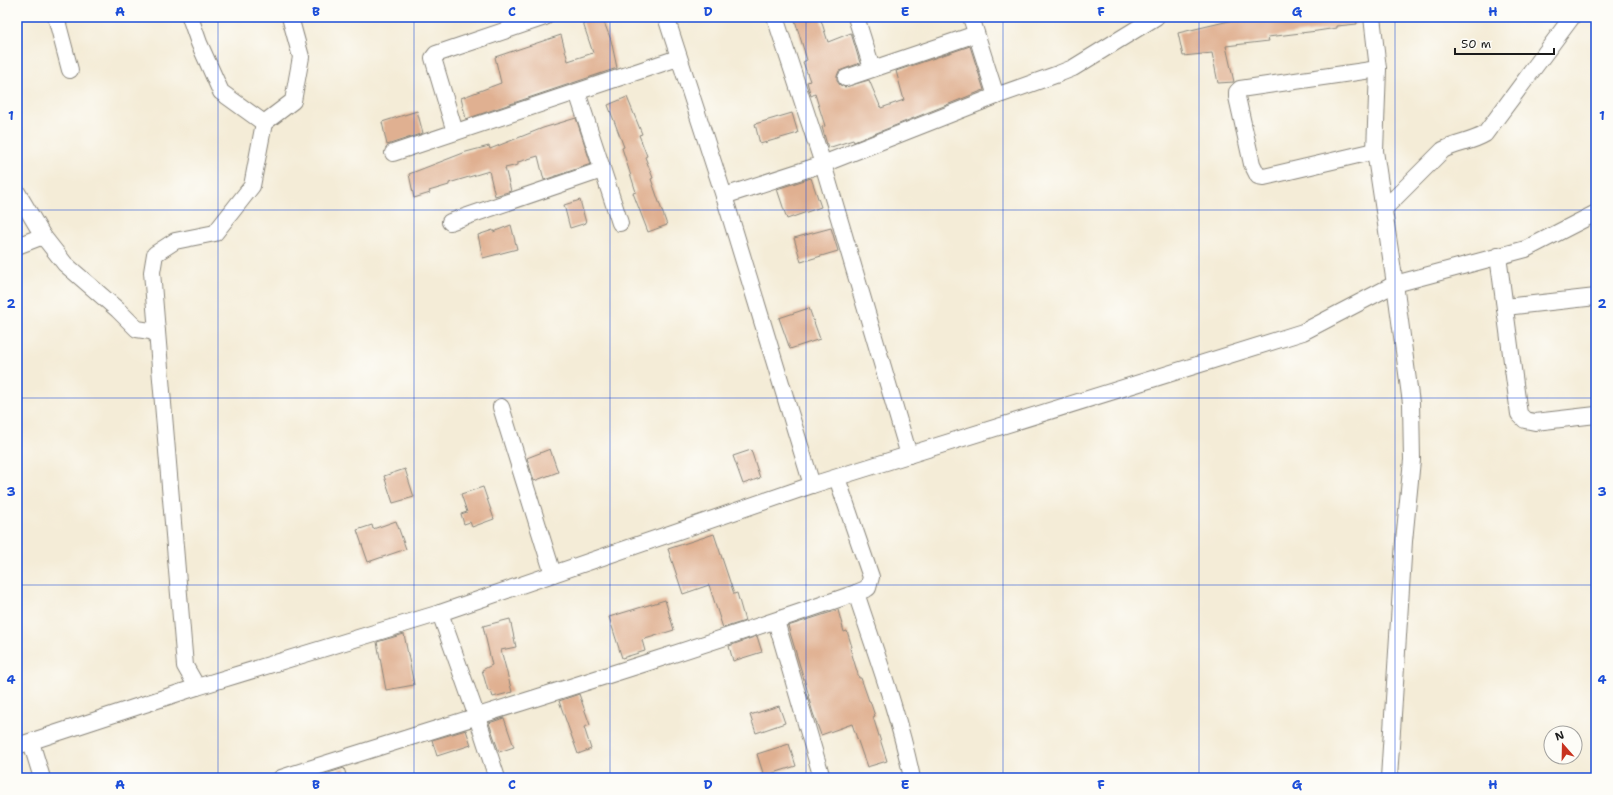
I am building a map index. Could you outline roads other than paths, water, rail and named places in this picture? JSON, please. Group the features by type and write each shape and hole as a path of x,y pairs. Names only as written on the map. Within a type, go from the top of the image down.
{"street":[{"path":"56,17 70,70"},
{"path":"190,17 199,43 221,92 264,123"},
{"path":"197,687 185,666 152,272 155,254 175,241 215,233 252,186 264,123 293,101 301,57 290,17"},
{"path":"455,132 433,58 436,54 545,17"},
{"path":"666,17 678,58 724,196 812,485"},
{"path":"775,17 822,164 909,455"},
{"path":"856,17 872,68"},
{"path":"971,17 996,96"},
{"path":"724,196 822,164 996,96 1073,68 1156,17"},
{"path":"1372,17 1378,69 1375,151 1411,403 1412,460 1404,541 1389,778"},
{"path":"1384,209 1442,150 1449,146 1478,138 1484,134 1572,17"},
{"path":"846,78 976,34"},
{"path":"392,153 678,58"},
{"path":"1375,151 1264,176 1258,176 1252,164 1236,97 1237,92 1240,89 1378,69"},
{"path":"577,92 620,223"},
{"path":"450,222 602,170"},
{"path":"17,192 43,236 65,264 118,310 137,329 157,332"},
{"path":"42,778 24,744 197,687 440,613 812,485 1303,332 1395,284 1526,249 1596,213"},
{"path":"17,246 43,236"},
{"path":"1498,256 1519,414 1525,420 1534,422 1596,415"},
{"path":"1504,307 1596,297"},
{"path":"501,407 553,574"},
{"path":"281,778 776,621 868,588 871,577 837,478"},
{"path":"856,593 907,753 912,778"},
{"path":"440,613 497,778"},
{"path":"776,621 822,778"}]}
